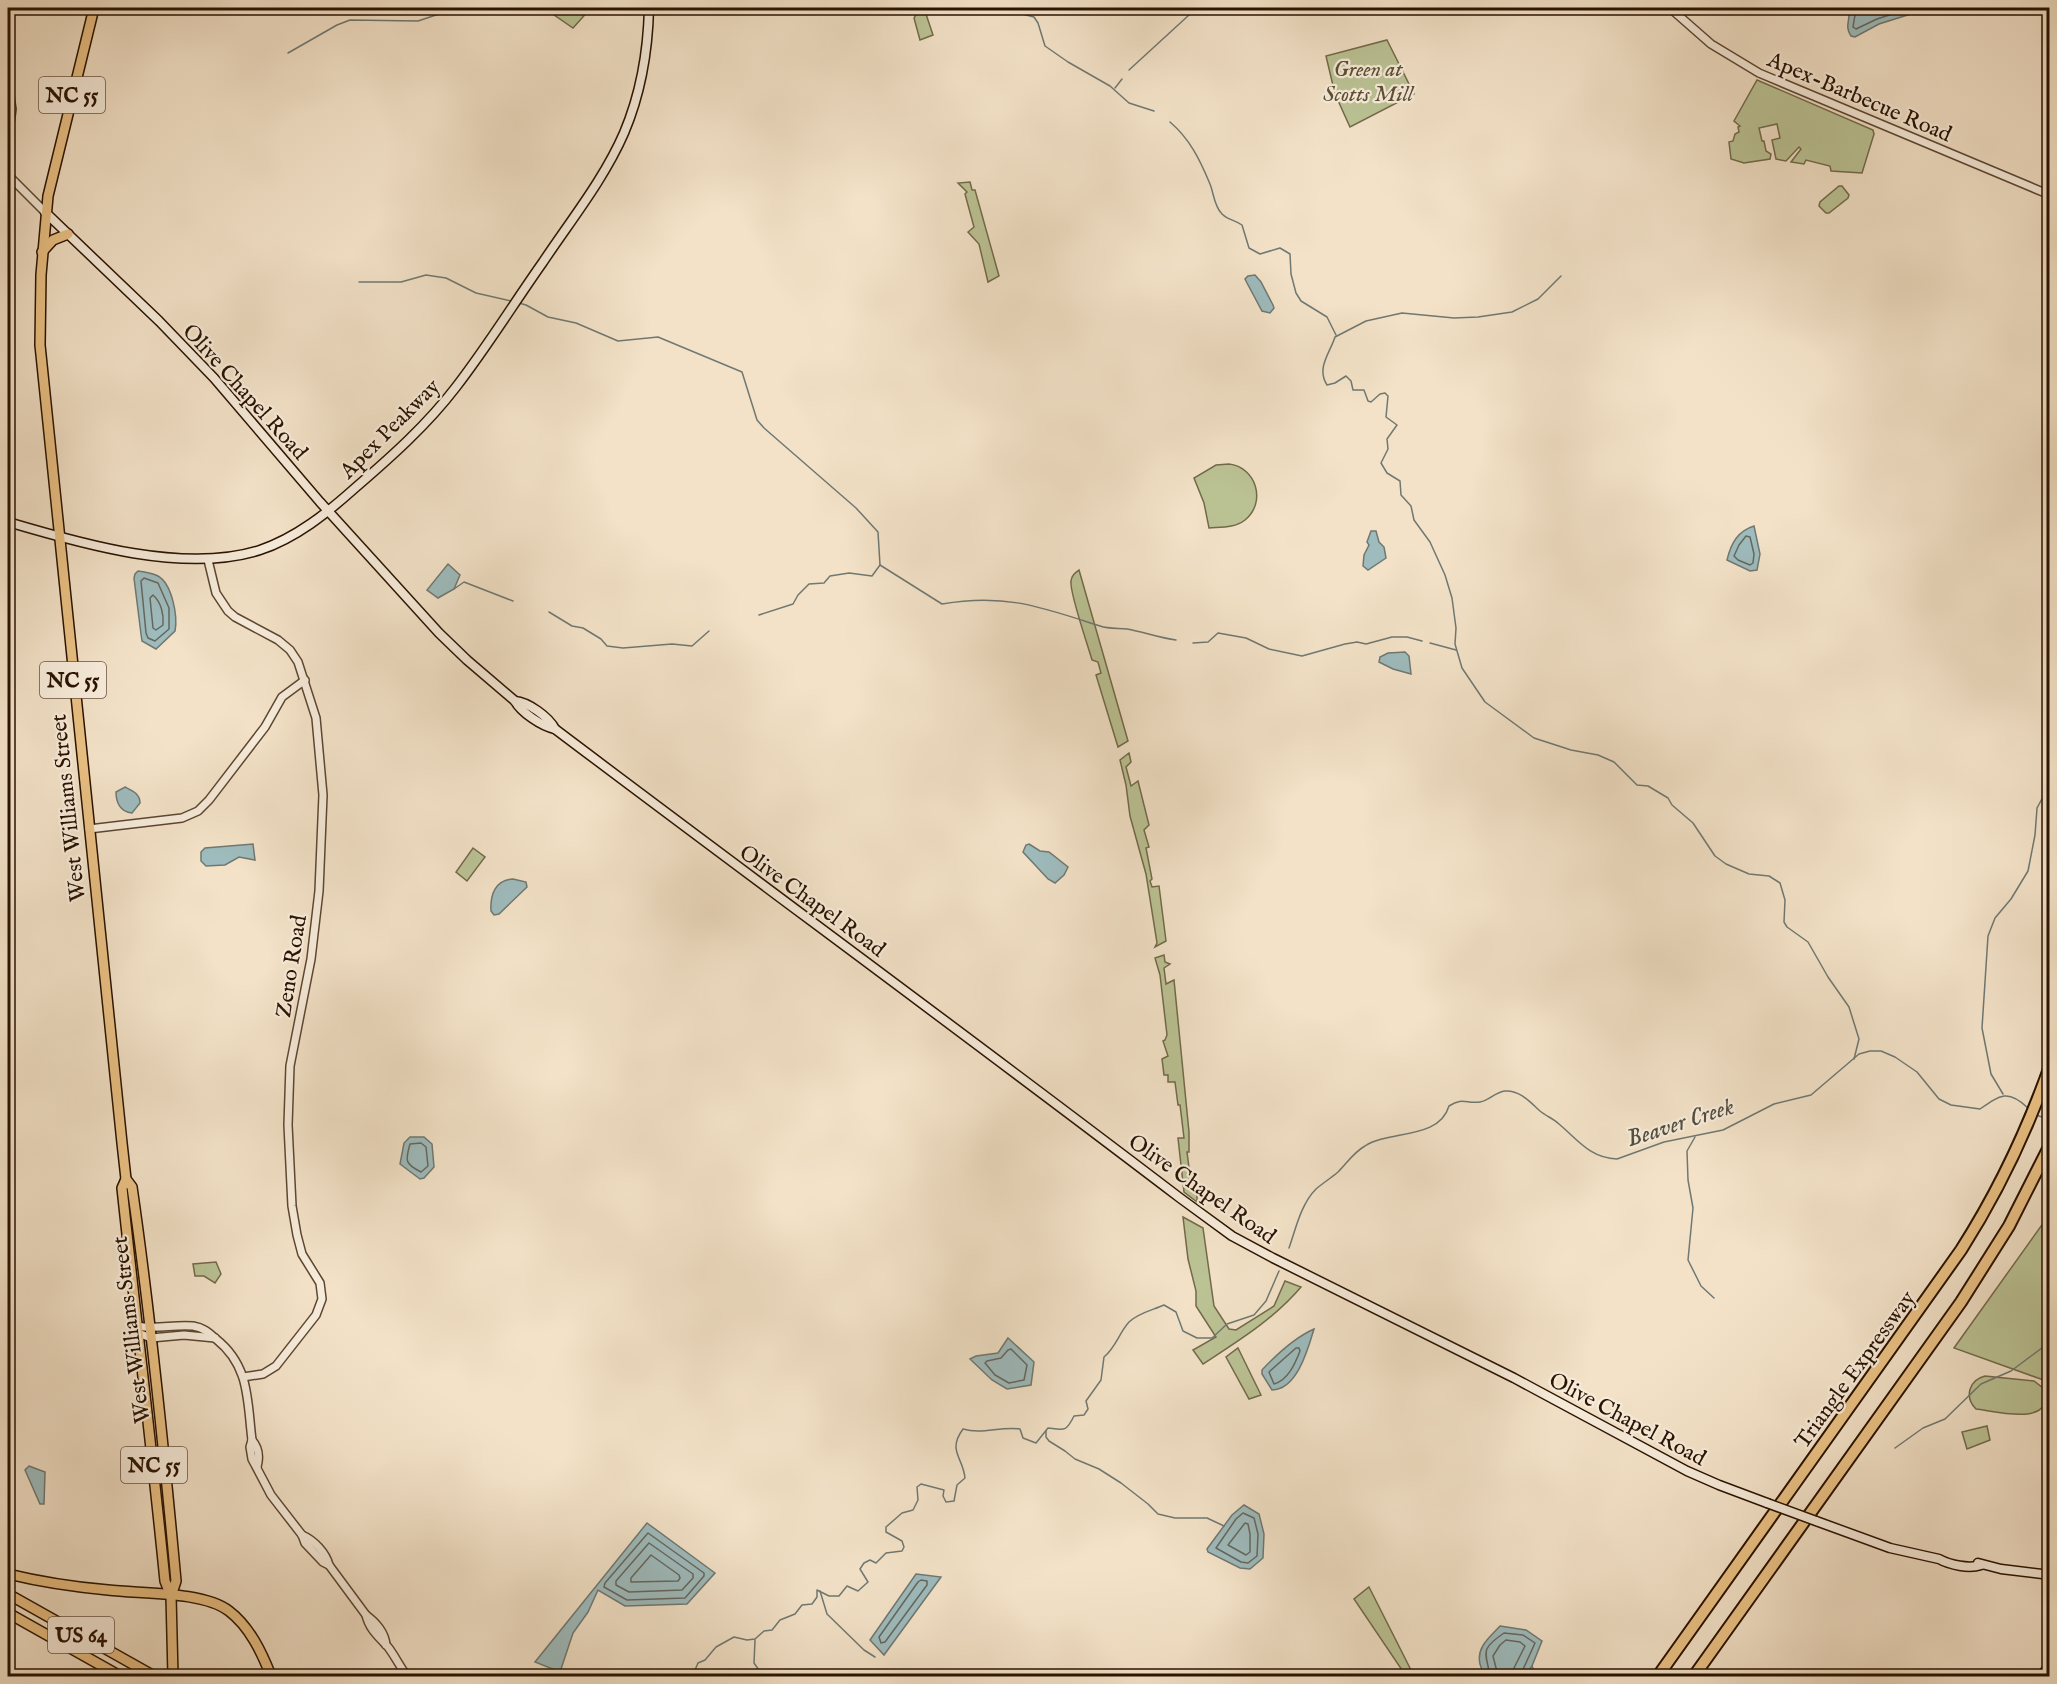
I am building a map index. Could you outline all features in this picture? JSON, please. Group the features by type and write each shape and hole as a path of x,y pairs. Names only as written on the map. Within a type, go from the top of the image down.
{"highway":[{"name":"Triangle Expressway","path":"1658,1677 1945,1275 2000,1182 2027,1126 2049,1066"},
{"name":"Triangle Expressway","path":"1694,1677 1961,1302 2022,1202 2049,1144"}],"main road":[{"name":"West Williams Street","path":"94,8 45,212 40,345 126,1179 122,1188 165,1581 171,1596"},
{"name":"Apex Peakway","path":"8,522 58,536 172,558 208,560 249,553 273,545 329,512 406,442 456,387 601,177 623,135 639,90 648,37 649,8"},
{"name":"Olive Chapel Road","path":"45,212 159,321 214,378 329,512 439,633 515,700 519,707 548,727 555,729 1232,1236 1585,1414 1693,1473 1890,1548 1939,1559 1947,1557 1981,1565 2049,1575"},
{"path":"42,252 53,240 68,234"},
{"name":"West Williams Street","path":"126,1179 132,1187 151,1333 176,1581 171,1596"},
{"path":"8,1574 71,1586 204,1600 228,1610 246,1628 271,1677"},
{"name":"US 64","path":"8,1594 154,1677"},
{"name":"NC 55","path":"171,1596 173,1677"},
{"name":"US 64","path":"8,1613 120,1677"},
{"path":"2041,1677 2049,1665"}],"street":[{"name":"Apex-Barbecue Road","path":"1670,8 1711,44 1752,70 2049,195"},
{"path":"8,85 12,110 8,138"},
{"path":"8,175 45,212"},
{"name":"Zeno Road","path":"208,560 213,586 223,604 235,617 270,635 295,657 305,680 319,736 323,795 319,891 311,959 290,1066 288,1125 292,1206 297,1235 302,1254 320,1283 322,1299 316,1315 276,1366 263,1374 243,1377"},
{"path":"89,829 174,820 198,811 265,727 282,697 305,680"},
{"path":"137,1330 215,1338 234,1356 243,1377 252,1440 250,1447 252,1460 267,1489 303,1535 305,1543 323,1562 329,1565 407,1677"}],"green space":[{"path":"544,8 591,8 573,28"},
{"path":"915,8 924,8 933,35 920,40 914,18 917,13"},
{"name":"Green at Scotts Mill","path":"1387,40 1414,94 1350,127 1335,94 1326,56"},
{"path":"1757,80 1873,130 1874,134 1862,173 1831,171 1830,166 1806,160 1804,164 1791,162 1801,149 1799,147 1786,161 1776,159 1772,140 1780,138 1777,124 1759,128 1766,151 1771,154 1770,159 1744,163 1731,159 1729,142 1733,141 1740,126 1734,121"},
{"path":"970,182 972,190 975,190 999,276 988,282 979,244 968,232 974,227 965,194 967,192 958,183"},
{"path":"1842,186 1849,195 1848,198 1826,213 1819,206 1820,202"},
{"path":"1229,464 1246,471 1252,478 1257,495 1256,504 1252,513 1241,523 1228,527 1209,528 1204,503 1194,478 1216,465"},
{"path":"1079,570 1128,741 1118,747 1096,675 1101,673 1098,662 1092,660 1071,587 1071,579"},
{"path":"1129,753 1131,762 1126,767 1131,786 1138,781 1149,825 1144,830 1149,847 1146,848 1152,879 1150,881 1152,887 1159,886 1166,941 1155,947 1157,943 1146,874 1130,816 1120,760"},
{"path":"473,848 485,857 467,881 456,872"},
{"path":"1164,955 1165,962 1170,964 1164,968 1166,984 1174,980 1189,1132 1189,1152 1187,1152 1191,1183 1195,1181 1197,1189 1197,1202 1184,1192 1178,1138 1184,1138 1180,1105 1178,1105 1175,1082 1168,1082 1168,1075 1164,1075 1162,1059 1168,1056 1163,1041 1167,1035 1160,975 1155,958"},
{"path":"2049,1215 2049,1382 1954,1348"},
{"path":"1183,1217 1203,1228 1214,1306 1229,1329 1236,1330 1274,1306 1285,1281 1301,1287 1267,1319 1203,1364 1193,1350 1216,1337 1196,1306 1196,1291 1188,1259"},
{"path":"216,1262 221,1274 215,1283 204,1276 195,1276 193,1264"},
{"path":"1238,1348 1261,1395 1249,1399 1226,1357"},
{"path":"1985,1376 2034,1381 2043,1388 2045,1400 2041,1408 2033,1413 2009,1414 1976,1409 1970,1399 1970,1390 1975,1381"},
{"path":"1987,1426 1990,1440 1967,1449 1962,1432"},
{"path":"1369,1587 1414,1676 1406,1676 1354,1599"}],"water":[{"path":"1844,8 1920,8 1917,12 1879,24 1855,37 1851,36 1848,31 1849,16"},
{"path":"1255,275 1273,305 1274,308 1270,313 1262,311 1245,279"},
{"path":"1754,526 1760,554 1757,570 1750,571 1727,560 1736,538"},
{"path":"1371,531 1376,531 1379,542 1384,547 1386,558 1368,570 1363,566"},
{"path":"448,564 460,575 454,589 438,598 427,590"},
{"path":"138,571 153,574 163,580 173,601 176,617 175,631 156,649 142,641 134,578"},
{"path":"1405,652 1409,656 1411,674 1379,662 1380,657 1388,653"},
{"path":"125,787 136,793 140,800 132,813 122,809 117,799 116,792"},
{"path":"253,844 255,860 239,857 225,865 206,866 201,861 201,852 205,848"},
{"path":"1029,844 1040,851 1049,852 1068,867 1064,875 1055,883 1048,879 1023,852"},
{"path":"513,879 526,882 527,887 499,914 494,915 491,905 495,889 502,882"},
{"path":"410,1137 424,1137 432,1144 434,1167 424,1178 420,1179 400,1164 404,1143"},
{"path":"1314,1329 1305,1357 1295,1376 1281,1388 1272,1390 1262,1370 1286,1347"},
{"path":"1008,1338 1034,1362 1031,1385 1007,1389 992,1380 970,1359 998,1353"},
{"path":"29,1466 45,1472 44,1504 40,1504 25,1470"},
{"path":"1244,1505 1259,1514 1264,1534 1263,1558 1250,1569 1240,1568 1208,1552 1207,1549 1232,1515"},
{"path":"647,1523 715,1573 687,1604 625,1606 598,1590 588,1612 573,1633 560,1672 535,1662"},
{"path":"916,1574 941,1577 884,1655 870,1640"},
{"path":"1500,1626 1526,1630 1542,1641 1532,1666 1525,1676 1487,1676 1482,1671 1479,1658 1482,1647"}],"waterway":[{"path":"288,53 350,20 418,21 457,8"},
{"path":"999,8 1034,17 1045,46 1110,86 1129,103 1154,111"},
{"path":"1129,70 1189,15 1192,8"},
{"path":"1115,88 1122,79"},
{"path":"1170,122 1183,135 1198,158 1219,211 1227,218 1242,225 1249,248 1260,254 1280,248 1290,254 1291,274 1296,293 1301,301 1327,317 1336,335"},
{"path":"359,282 401,282 426,275 446,278 476,293 511,301"},
{"path":"1561,276 1538,299 1512,312 1454,318 1402,313 1366,321 1335,337 1323,367 1324,379 1327,385 1346,376 1351,381 1353,390 1364,390 1368,401 1371,402 1380,394 1385,393 1388,396 1386,417 1397,425 1387,439 1388,449 1381,463 1387,473 1400,481 1401,495 1411,506 1414,520 1430,542 1445,575 1452,598 1456,628 1455,644 1462,668 1485,702 1534,738 1571,750 1598,755 1614,762 1637,785 1648,786 1668,798 1672,805 1693,823 1715,856 1726,864 1749,874 1769,876 1780,883 1785,900 1784,922 1787,927 1808,942 1849,1007 1859,1039 1854,1059"},
{"path":"519,303 548,317 576,323 618,341 658,337 742,372 757,420 856,508 878,532 880,565 872,576 849,573 830,576 824,583 809,584 793,604 759,615"},
{"path":"880,565 942,604 964,601 1004,601 1041,608 1103,627 1127,629 1176,640"},
{"path":"454,589 464,582 513,601"},
{"path":"549,612 572,626 583,628 601,639 607,646 623,648 672,644 692,646 709,631"},
{"path":"1193,643 1208,642 1218,633 1246,638 1269,649 1302,656 1345,644 1357,642 1366,644 1392,637 1407,637 1422,641"},
{"path":"1430,643 1456,650"},
{"path":"2003,1094 1991,1074 1982,1028 1988,936 1995,918 2011,899 2028,871 2035,835 2037,808 2050,784"},
{"path":"8,888 8,910"},
{"name":"Beaver Creek","path":"1289,1248 1306,1202 1311,1195 1361,1148 1375,1141 1412,1133 1435,1124 1444,1117 1449,1106 1454,1103 1483,1101 1505,1091 1515,1092 1524,1097 1592,1152 1617,1159 1664,1142 1723,1130 1774,1104 1811,1095 1859,1054 1870,1051 1881,1051 1895,1057 1917,1072 1939,1099 1951,1105 1980,1109 1993,1100 2009,1096 2028,1108"},
{"name":"Beaver Creek","path":"2036,1115 2042,1117 2050,1113"},
{"path":"1695,1137 1687,1151 1688,1180 1693,1208 1688,1260 1701,1286 1714,1298"},
{"name":"Beaver Creek","path":"681,1676 688,1671 695,1670 698,1663 705,1660 716,1647 734,1637 755,1639 764,1631 772,1630 780,1620 795,1614 802,1605 812,1604 817,1597 817,1590 829,1596 839,1596 847,1586 858,1591 868,1582 860,1569 864,1563 870,1560 876,1563 886,1553 902,1551 904,1547 902,1541 886,1532 886,1527 902,1513 913,1510 918,1500 917,1487 921,1484 944,1490 943,1496 946,1502 954,1501 957,1485 965,1478 956,1449 958,1437 963,1429 970,1431 1020,1429 1023,1438 1036,1443 1048,1428 1064,1429 1074,1416 1084,1415 1088,1409 1086,1401 1101,1380 1104,1357 1133,1319 1164,1305 1176,1312 1183,1331 1197,1338 1212,1338 1227,1324 1254,1315 1266,1301 1279,1271"},
{"path":"1895,1448 1923,1428 1945,1419 1981,1384 2011,1371 2050,1342"},
{"path":"1046,1431 1049,1441 1075,1459 1099,1469 1121,1483 1158,1514 1175,1518 1207,1518 1224,1526"},
{"path":"820,1591 827,1614 864,1650 875,1657"},
{"path":"755,1640 754,1663 761,1673"},
{"path":"1532,1666 1536,1676"}]}
